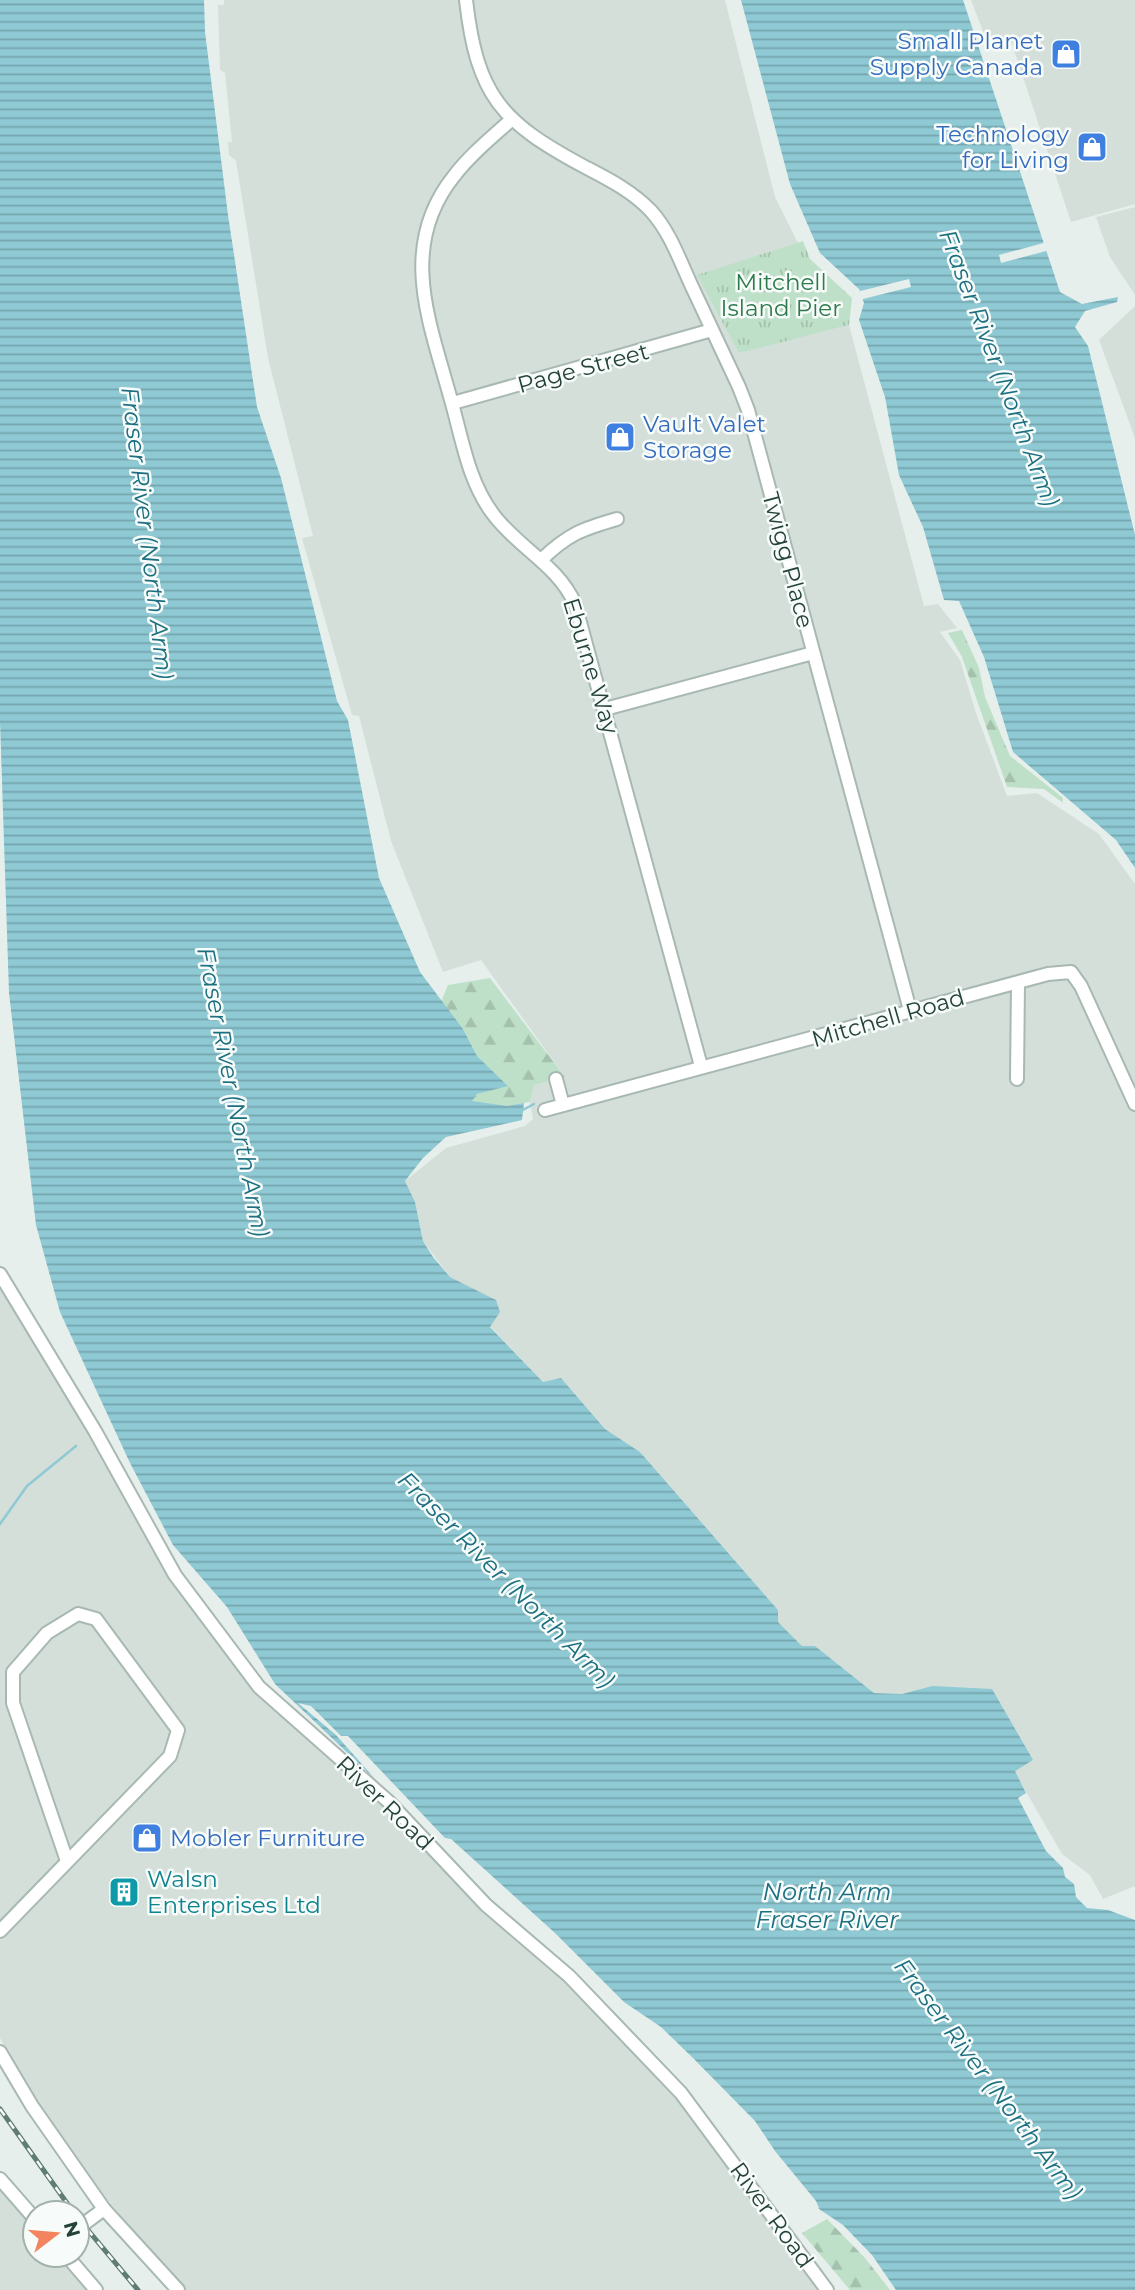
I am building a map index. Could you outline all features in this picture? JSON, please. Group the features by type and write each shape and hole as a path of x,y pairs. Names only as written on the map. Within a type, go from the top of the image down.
{"street":[{"name":"Twigg Place","path":"466,0 471,41 482,76 511,120 540,142 614,183 644,204 672,244 748,410 910,1010"},
{"name":"Eburne Way","path":"511,120 453,177 429,221 421,262 423,297 479,493 504,528 541,560 571,593 702,1066"},
{"name":"Page Street","path":"453,403 712,330"},
{"path":"541,560 570,534 617,519"},
{"path":"605,709 813,653"},
{"name":"Mitchell Road","path":"545,1110 702,1066 795,1044 910,1010 1071,972 1081,986 1135,1104"},
{"path":"1017,983 1017,1079"},
{"path":"556,1079 563,1105"},
{"name":"River Road","path":"0,1274 95,1431 175,1575 259,1687 389,1802 486,1905 569,1976 681,2093 827,2290"},
{"path":"0,1931 170,1756 178,1730 96,1619 78,1614 47,1633 13,1672 13,1703 67,1861"},
{"path":"0,2052 32,2106 104,2209 178,2290"},
{"path":"0,2179 21,2204"},
{"path":"91,2219 104,2209"},
{"path":"78,2269 96,2290"}],"shaded area":[{"path":"224,0 725,0 775,197 798,243 739,352 849,325 924,606 938,604 957,628 940,632 960,660 976,713 1007,796 1037,793 1099,834 1135,884 1135,1886 1103,1899 1090,1875 1062,1854 1014,1771 1033,1760 932,1686 902,1694 874,1693 815,1646 802,1646 778,1622 778,1610 640,1452 605,1429 561,1378 543,1382 490,1326 496,1300 450,1277 423,1241 415,1202 405,1181 446,1148 525,1126 533,1119 530,1102 534,1085 565,1077 481,960 443,972 391,841 359,716 352,715 302,538 313,536 268,358 236,161 229,155 228,142 232,142 225,73 220,70 218,5 224,5"},
{"path":"971,0 1135,0 1135,204 1071,222 1011,41 989,47"},
{"path":"1135,207 1135,295 1110,257 1096,217"},
{"path":"1135,306 1135,438 1099,340"},
{"path":"0,1274 175,1575 259,1687 537,1948 681,2093 827,2290 185,2290 100,2191 29,2092 0,2038"},
{"path":"0,2191 21,2214 21,2269 69,2269 87,2290 0,2290"}],"green space":[{"name":"Mitchell Island Pier","path":"803,241 810,259 852,298 849,325 739,353 697,275"},
{"path":"962,630 979,668 985,697 1010,756 1062,797 1063,803 1044,789 1007,787 962,657 948,633"},
{"path":"490,978 565,1077 534,1085 530,1102 507,1106 474,1103 472,1100 477,1094 507,1085 477,1056 463,1029 441,1002 448,985"},
{"path":"827,2219 865,2258 890,2290 850,2290 802,2233"}],"water":[{"name":"North Arm Fraser River","path":"0,0 204,0 205,32 228,215 257,407 281,478 337,701 348,720 379,878 420,972 463,1029 477,1056 508,1086 477,1094 472,1101 507,1106 524,1103 522,1120 446,1137 423,1158 405,1181 415,1202 423,1241 450,1277 496,1300 500,1312 490,1327 543,1382 561,1378 605,1429 640,1452 778,1610 778,1622 802,1646 815,1646 874,1693 902,1694 932,1686 992,1689 1033,1760 1015,1771 1026,1793 1018,1798 1046,1851 1063,1868 1065,1877 1074,1884 1076,1897 1087,1908 1108,1910 1135,1920 1135,2290 896,2290 872,2255 843,2225 810,2203 729,2108 529,1925 275,1684 227,1607 173,1545 130,1463 60,1312 36,1225 9,993 0,721"},
{"name":"Fraser River (North Arm)","path":"741,0 963,0 1060,292 1082,304 1118,297 1117,302 1085,311 1075,327 1088,346 1135,535 1135,868 1116,840 1013,752 984,657 959,601 944,600 923,527 899,475 885,397 859,320 864,303 859,289 820,253 790,184"}],"pier":[{"path":"1047,242 1050,250 1001,263 999,255"},
{"name":"Mitchell Island Pier","path":"909,279 911,287 859,300 856,292"},
{"path":"298,1703 311,1706 341,1736 348,1736 445,1838 451,1839 555,1933 624,2002 661,2027 694,2059 755,2121 775,2151 816,2201 819,2208 816,2212 807,2206 727,2111 610,2007 400,1807 336,1735"}],"waterway":[{"path":"521,1111 534,1104"},
{"path":"0,1524 27,1486 76,1446"}],"railway":[{"path":"0,2109 64,2199"},
{"path":"91,2234 138,2290"}],"place":[{"name":"Small Planet Supply Canada","path":"1066,54"},
{"name":"Technology for Living","path":"1092,147"},
{"name":"Vault Valet Storage","path":"620,437"},
{"name":"Mobler Furniture","path":"147,1838"},
{"name":"Walsn Enterprises Ltd","path":"124,1892"}]}
